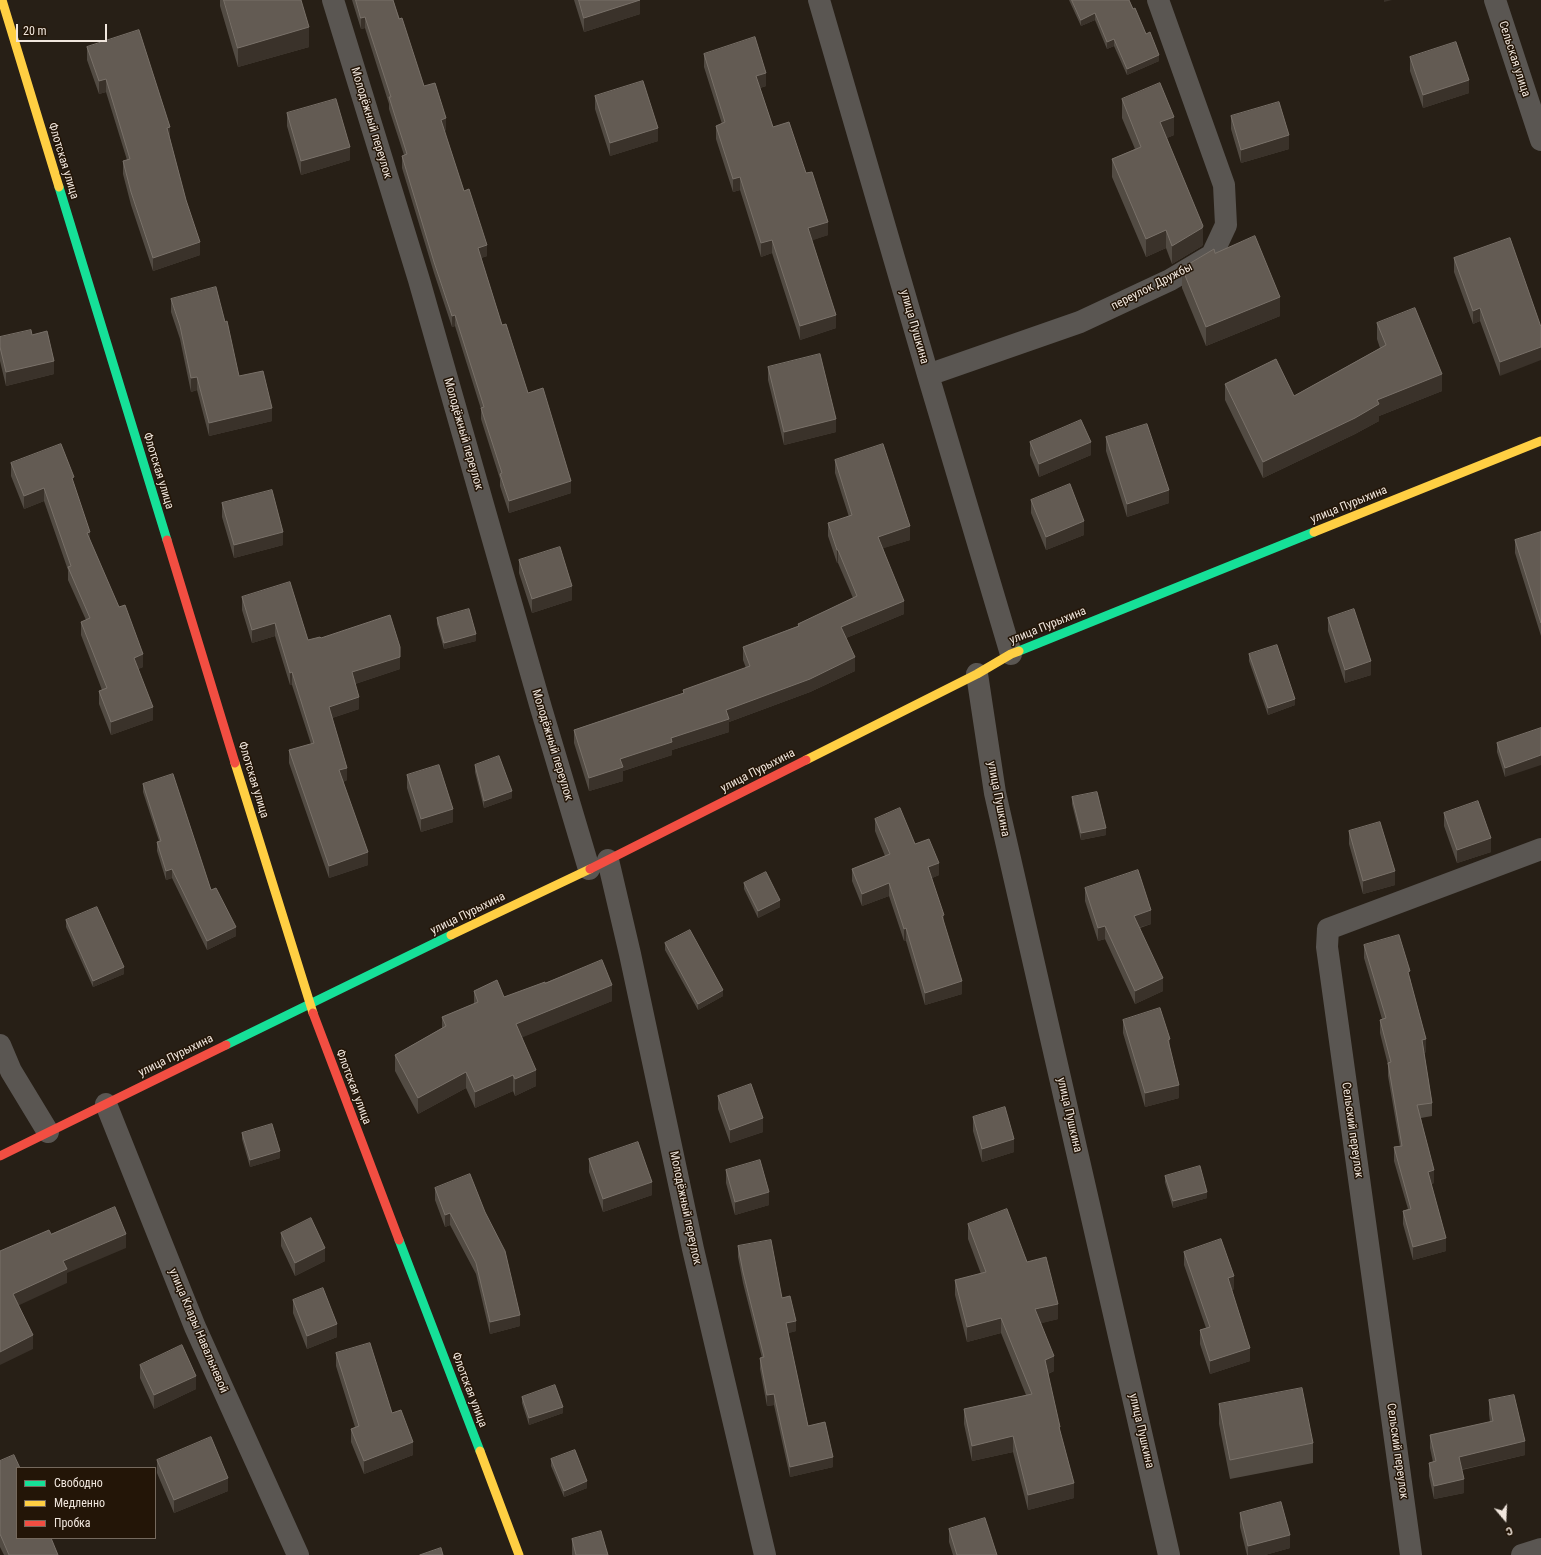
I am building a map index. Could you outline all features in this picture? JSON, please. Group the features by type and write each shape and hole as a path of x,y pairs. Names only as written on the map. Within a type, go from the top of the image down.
{"street":[{"name":"Флотская улица","path":"2,0 309,1004 519,1555"},
{"name":"Молодёжный переулок","path":"333,0 419,280 541,708 630,954 693,1249 765,1555"},
{"name":"улица Пушкина","path":"820,0 928,375 1011,654"},
{"name":"переулок Дружбы","path":"928,375 1080,322 1170,280 1212,255 1226,225 1224,185 1158,0"},
{"name":"Сельская улица","path":"1495,0 1541,140"},
{"name":"улица Пурыхина","path":"0,1156 309,1004 599,865 977,674 1011,654 1541,441"},
{"name":"улица Пушкина","path":"977,674 995,793 1169,1555"},
{"name":"Сельский переулок","path":"1411,1555 1326,947 1328,930 1541,849"},
{"path":"0,1045 11,1071 48,1132"},
{"name":"улица Клары Навальневой","path":"106,1104 194,1327 298,1555"},
{"path":"1522,1555 1541,1549"}],"building":[{"path":"224,0 301,0 309,27 238,48"},
{"path":"356,0 393,0 399,19 402,18 424,86 435,83 446,118 441,120 464,191 469,189 487,245 478,248 502,325 506,324 528,393 543,388 571,481 509,501 500,474 502,473 481,408 484,407 455,315 452,316 434,262 402,156 407,154 389,97 391,97 365,17 361,18"},
{"path":"579,0 640,0 584,18"},
{"path":"1072,0 1129,0 1133,9 1135,8 1146,34 1150,32 1159,55 1127,69 1114,39 1107,42 1095,13 1081,20"},
{"path":"139,30 170,127 167,128 186,200 200,242 153,258 131,192 123,161 130,159 106,79 99,81 87,47"},
{"path":"755,37 766,73 756,76 773,127 789,122 806,173 812,172 828,222 808,228 836,315 800,326 772,240 761,243 740,177 733,179 716,126 725,122 704,54"},
{"path":"1456,42 1469,80 1423,95 1410,57"},
{"path":"643,81 658,128 610,143 595,96"},
{"path":"1160,83 1174,117 1160,122 1203,226 1172,246 1166,230 1146,239 1112,159 1141,147 1122,99"},
{"path":"336,99 350,147 301,161 287,113"},
{"path":"1279,102 1289,135 1241,150 1231,116"},
{"path":"1255,236 1280,297 1206,327 1182,268 1214,249 1215,253"},
{"path":"1510,238 1541,327 1541,347 1500,362 1480,308 1473,311 1454,258"},
{"path":"216,287 225,322 227,321 239,376 263,371 272,408 209,423 197,377 191,378 180,326 171,299"},
{"path":"1415,308 1442,374 1377,400 1379,404 1355,418 1263,462 1225,384 1276,359 1294,396 1386,345 1377,323"},
{"path":"31,330 32,335 47,331 54,361 6,372 0,347 0,337"},
{"path":"820,354 836,419 784,432 768,367"},
{"path":"1081,420 1091,442 1039,464 1030,442"},
{"path":"1147,424 1169,490 1127,504 1106,437"},
{"path":"61,444 74,477 72,478 90,532 87,533 119,607 125,605 143,654 134,658 153,707 111,722 99,691 107,688 81,622 90,618 68,567 71,566 44,488 24,496 11,463"},
{"path":"883,444 910,526 878,537 904,601 841,627 855,657 810,679 726,710 729,719 671,738 672,742 620,759 623,767 589,778 574,730 684,693 683,690 750,666 743,647 799,626 798,624 857,596 837,550 828,523 852,515 835,460"},
{"path":"1070,484 1084,521 1046,537 1031,500"},
{"path":"272,490 283,532 234,545 222,503"},
{"path":"1541,532 1541,623 1515,540"},
{"path":"560,547 572,586 532,599 519,560"},
{"path":"290,582 308,640 321,638 390,615 400,647 400,657 352,672 359,697 329,707 347,768 339,770 368,852 329,866 289,750 314,743 292,672 290,673 275,623 252,630 242,597"},
{"path":"469,609 476,634 444,643 437,618"},
{"path":"1354,609 1371,661 1345,670 1328,618"},
{"path":"1277,645 1295,699 1268,708 1249,654"},
{"path":"1541,728 1541,755 1505,768 1497,743"},
{"path":"499,756 512,791 484,801 475,765"},
{"path":"439,765 453,809 421,819 407,775"},
{"path":"173,774 211,890 216,888 236,927 207,941 172,869 166,871 157,842 161,841 143,784"},
{"path":"1097,792 1106,828 1081,833 1072,797"},
{"path":"1478,801 1491,838 1457,850 1444,813"},
{"path":"900,808 915,844 929,839 939,863 928,867 944,915 942,916 962,981 925,993 906,928 904,929 889,883 862,894 852,869 890,854 875,819"},
{"path":"1380,822 1395,871 1363,881 1349,831"},
{"path":"1138,870 1151,910 1134,916 1163,978 1135,991 1105,926 1098,928 1085,888"},
{"path":"766,872 780,900 758,911 744,883"},
{"path":"97,907 124,967 93,981 66,920"},
{"path":"690,930 723,990 698,1004 665,943"},
{"path":"1399,935 1410,971 1408,972 1426,1039 1422,1040 1432,1103 1417,1105 1434,1170 1428,1172 1446,1238 1413,1247 1403,1211 1411,1209 1394,1147 1402,1146 1388,1063 1391,1062 1380,1020 1386,1018 1364,945"},
{"path":"602,960 612,985 516,1024 536,1070 515,1079 513,1075 475,1092 466,1072 418,1098 395,1055 446,1026 442,1017 478,1002 474,991 497,980 504,997 545,983"},
{"path":"1160,1008 1170,1039 1168,1040 1179,1085 1145,1093 1123,1020"},
{"path":"751,1084 763,1118 730,1130 718,1096"},
{"path":"1005,1107 1014,1139 982,1149 973,1117"},
{"path":"272,1124 280,1151 250,1160 242,1133"},
{"path":"638,1142 652,1182 603,1199 589,1159"},
{"path":"760,1160 769,1192 735,1202 726,1170"},
{"path":"1200,1166 1207,1192 1173,1201 1165,1176"},
{"path":"470,1174 485,1212 505,1251 520,1315 490,1322 476,1263 450,1213 445,1215 435,1188"},
{"path":"115,1207 126,1234 63,1261 67,1269 13,1294 33,1335 0,1352 0,1251 49,1230 51,1234"},
{"path":"1007,1209 1027,1262 1046,1257 1058,1304 1035,1309 1054,1356 1045,1360 1059,1427 1074,1483 1028,1495 1013,1436 972,1446 964,1409 1032,1394 1001,1318 967,1327 955,1280 986,1272 968,1224"},
{"path":"311,1218 325,1248 295,1263 281,1233"},
{"path":"1221,1239 1234,1276 1228,1278 1250,1348 1210,1361 1200,1330 1210,1327 1184,1252"},
{"path":"771,1240 782,1298 790,1296 796,1321 786,1323 808,1426 825,1422 833,1457 790,1467 774,1394 767,1395 760,1358 764,1357 738,1246"},
{"path":"323,1288 337,1324 307,1336 293,1300"},
{"path":"370,1343 392,1413 401,1410 413,1442 364,1461 351,1429 359,1426 336,1353"},
{"path":"182,1345 196,1376 154,1395 140,1365"},
{"path":"555,1385 563,1407 529,1418 522,1397"},
{"path":"1302,1388 1313,1443 1230,1460 1219,1404"},
{"path":"1514,1395 1525,1441 1459,1457 1464,1479 1434,1486 1429,1463 1436,1461 1430,1435 1493,1421 1489,1400"},
{"path":"211,1437 228,1478 174,1500 157,1460"},
{"path":"575,1450 587,1481 564,1491 551,1459"},
{"path":"14,1455 20,1467 16,1467 16,1539 51,1539 58,1555 9,1555 0,1534 0,1461"},
{"path":"1281,1502 1290,1535 1248,1546 1240,1513"},
{"path":"985,1518 997,1555 957,1555 949,1529"},
{"path":"601,1531 608,1555 576,1555 572,1539"},
{"path":"441,1548 443,1555 420,1555"}],"traffic: fast":[{"path":"59,187 167,540"},
{"path":"1019,651 1314,532"},
{"path":"226,1045 451,935"},
{"path":"399,1240 480,1451"}],"traffic: slow":[{"path":"2,0 59,187"},
{"path":"1314,532 1541,441"},
{"path":"806,760 977,674 1011,654 1019,651"},
{"path":"235,763 313,1013"},
{"path":"451,935 590,869"},
{"path":"480,1451 519,1555"}],"traffic: jam":[{"path":"167,540 235,763"},
{"path":"590,869 806,760"},
{"path":"313,1013 399,1240"},
{"path":"0,1156 226,1045"}]}
